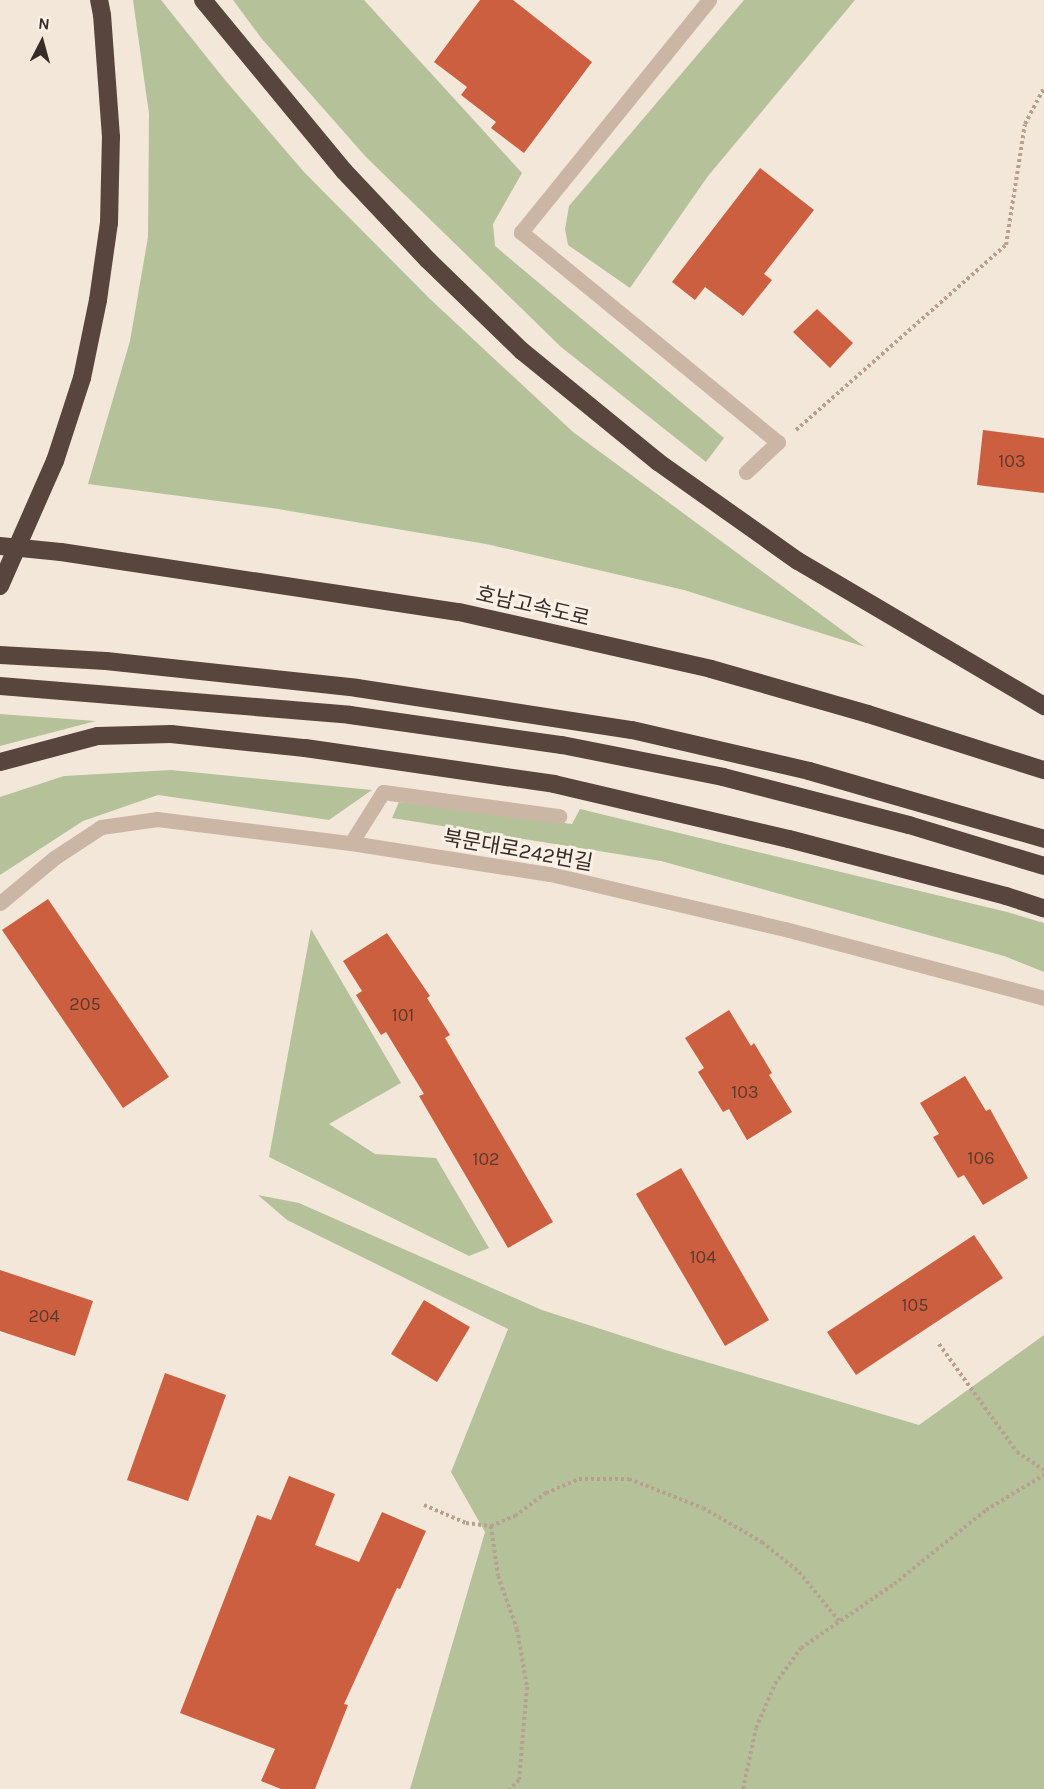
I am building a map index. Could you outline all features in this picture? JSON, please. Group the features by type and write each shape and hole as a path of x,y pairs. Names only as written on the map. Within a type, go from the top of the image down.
{"highway":[{"path":"0,586 55,461 82,378 98,300 109,223 111,137 99,0"},
{"path":"203,0 344,171 428,260 522,351 658,462 798,561 1044,706"},
{"name":"호남고속도로","path":"0,546 60,552 470,615 711,669 868,714 1044,770"},
{"path":"0,655 106,661 357,688 632,730 809,771 1044,839"},
{"path":"0,686 350,715 562,745 723,777 909,825 1044,866"},
{"path":"0,762 98,736 171,734 327,752 554,784 789,839 1044,908"}],"street":[{"path":"709,0 521,232 778,442 746,472"},
{"path":"351,843 383,792 559,816"},
{"name":"북문대로242번길","path":"0,903 54,858 101,827 157,819 351,843 549,874 785,928 1044,998"}],"path":[{"path":"778,442 808,422 1006,244 1025,124 1044,88"},
{"path":"939,1344 1017,1452 1044,1470"},
{"path":"743,1789 756,1728 775,1684 801,1648 894,1584 986,1510 1044,1475"},
{"path":"424,1505 466,1523 491,1526 515,1516 546,1493 579,1479 628,1479 704,1508 762,1542 799,1572 839,1621"},
{"path":"491,1526 498,1576 517,1629 527,1687 519,1780 510,1789"}],"green space":[{"path":"133,0 161,0 225,80 304,172 430,299 573,432 865,647 684,590 486,544 272,508 88,484 130,341 148,237 149,114"},
{"path":"233,0 364,0 522,173 493,224 495,246 724,438 706,462 561,347 366,157 262,39"},
{"path":"744,0 855,0 708,176 630,288 568,245 565,229 569,206"},
{"path":"0,714 96,721 0,746"},
{"path":"171,770 372,790 329,820 158,795 83,821 0,875 0,797 64,776"},
{"path":"399,802 572,824 580,809 1007,912 1044,923 1044,972 1004,956 661,861 392,818"},
{"path":"311,929 401,1083 329,1124 375,1154 436,1158 489,1248 469,1256 269,1157"},
{"path":"258,1195 299,1203 542,1310 669,1351 919,1425 1044,1335 1044,1789 410,1789 485,1532 451,1472 508,1329 287,1220"}],"building":[{"path":"480,0 513,0 592,62 524,153 491,128 496,122 461,95 467,87 434,62"},
{"path":"760,168 814,210 764,274 772,280 743,316 705,287 695,300 672,282"},
{"path":"817,309 853,343 830,368 793,332"},
{"path":"983,430 1044,438 1044,493 977,485"},
{"path":"48,899 169,1077 123,1108 2,930"},
{"path":"387,933 430,996 427,998 450,1035 445,1038 553,1222 508,1248 419,1096 424,1094 386,1032 381,1035 356,995 362,991 343,961"},
{"path":"729,1010 751,1046 754,1043 772,1073 769,1075 792,1112 747,1140 729,1109 723,1112 698,1072 704,1068 685,1038"},
{"path":"965,1076 986,1111 990,1109 1028,1178 983,1205 964,1175 958,1178 933,1137 939,1134 920,1103"},
{"path":"681,1168 769,1320 725,1346 636,1194"},
{"path":"974,1235 1003,1278 856,1375 827,1332"},
{"path":"0,1270 93,1301 75,1356 0,1331"},
{"path":"424,1300 470,1327 437,1382 391,1354"},
{"path":"165,1373 226,1395 188,1501 127,1480"},
{"path":"289,1476 335,1494 315,1545 359,1562 382,1512 426,1531 344,1704 348,1705 315,1789 281,1789 261,1781 275,1749 180,1713 257,1515 271,1520"}]}
